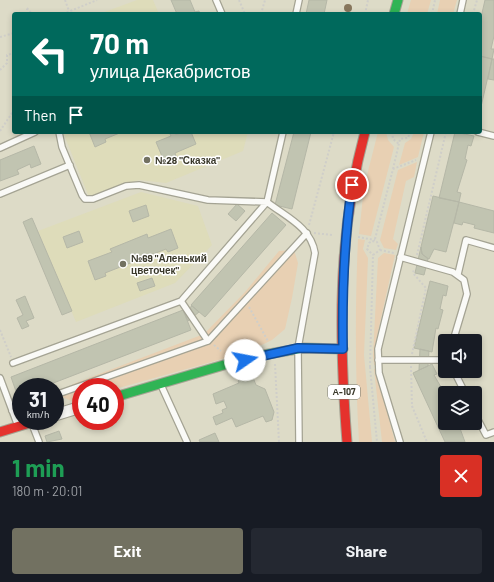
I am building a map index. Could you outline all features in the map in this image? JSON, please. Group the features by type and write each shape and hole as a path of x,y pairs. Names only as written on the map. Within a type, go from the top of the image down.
{"main road":[{"path":"395,12 398,0"},
{"name":"А-107","path":"346,442 342,298 345,234 352,185 365,134"},
{"path":"124,394 210,368 298,348 343,349"},
{"path":"0,432 12,428"}],"lane":[{"path":"216,0 221,12"},
{"path":"296,12 299,0"},
{"path":"460,12 463,0"},
{"path":"482,133 494,136"},
{"path":"0,148 31,134"},
{"path":"60,134 70,165 85,199 93,199 126,186 139,185 208,200 267,202 304,228 313,244 314,261 298,348 298,442"},
{"path":"13,364 181,300 267,202 283,134"},
{"path":"400,442 379,373 379,344 431,134"},
{"path":"0,194 70,165"},
{"path":"64,392 208,340 307,233"},
{"path":"458,274 466,240 494,248"},
{"path":"400,257 458,274 464,280 467,294 455,334"},
{"path":"181,300 208,340"},
{"path":"378,360 438,360"},
{"path":"0,378 12,410"},
{"path":"160,383 187,442"},
{"path":"482,427 486,435 494,432"},
{"path":"36,430 39,442"}],"path":[{"path":"65,0 69,11 97,0"},
{"path":"238,0 244,12"},
{"path":"262,12 265,0"},
{"path":"365,12 368,0"},
{"path":"432,12 435,0"},
{"path":"474,12 477,0"},
{"path":"0,37 12,34"},
{"path":"0,70 7,63 7,55 12,54"},
{"path":"0,131 12,113"},
{"path":"307,233 333,134"},
{"path":"392,134 393,139 399,144"},
{"path":"377,442 370,367 373,255 369,252 367,246 375,240 400,139 408,138 409,134"},
{"path":"427,442 412,406 410,360 426,288 413,274 446,134"},
{"path":"393,169 417,160"},
{"path":"358,237 375,240 380,246 380,250"},
{"path":"373,255 380,250 396,253"},
{"path":"245,300 274,353"},
{"path":"0,330 13,364"},
{"path":"370,367 376,367"}],"shaded area":[{"path":"137,0 153,0 158,12 104,12"},
{"path":"411,0 431,0 428,12 408,12"},
{"path":"440,0 457,0 454,12 437,12"},
{"name":"№28 \"Сказка\"","path":"64,134 247,134 243,151 166,183 139,180 89,197"},
{"path":"377,134 386,134 388,140 394,147 371,236 359,234 364,187"},
{"path":"413,134 424,134 418,157 399,165 405,143 411,139"},
{"path":"417,162 414,177 406,181 393,239 398,244 396,250 384,248 380,240 398,170"},
{"name":"№69 \"Аленький цветочек\"","path":"141,192 198,206 212,245 175,283 76,322 38,231"},
{"path":"358,239 365,240 363,249 368,258 364,355 372,442 359,442 356,340"},
{"path":"294,250 298,263 285,329 272,340 247,352 124,386 124,378 89,378 204,334 245,292 279,251"},
{"path":"384,253 395,255 376,341 376,365 374,365 373,356 378,258"},
{"path":"374,369 376,369 395,442 382,442"},
{"path":"72,385 72,401 64,398 64,389"}],"building":[{"path":"171,0 190,0 195,12 176,12"},
{"path":"309,0 327,0 324,12 306,12"},
{"path":"485,0 494,0 494,36 491,49 494,49 492,59 482,56 482,13"},
{"path":"482,56 492,59 482,102"},
{"path":"492,59 494,59 494,80 488,79"},
{"path":"90,134 117,134 105,139 106,142 95,147"},
{"path":"170,134 192,134 196,144 175,153 176,156 164,161 156,142 171,136"},
{"path":"293,134 311,134 292,209 275,205"},
{"path":"455,134 474,136 471,146 468,145 465,159 467,160 457,192 461,193 459,202 439,198"},
{"path":"34,146 41,164 31,168 30,164 17,170 19,174 0,181 0,160"},
{"path":"433,196 459,202 446,252 434,249 429,259 422,254 421,247"},
{"path":"459,202 494,211 494,233 474,228 475,225 463,222 462,225 454,223"},
{"path":"237,204 245,211 236,221 228,214"},
{"path":"146,205 149,216 133,222 129,211"},
{"path":"272,213 286,225 205,317 191,305"},
{"path":"32,218 72,311 62,315 23,222"},
{"path":"171,229 178,248 168,252 166,249 105,273 106,276 95,280 88,261 112,252 110,249 147,234 148,238"},
{"path":"79,231 83,242 67,248 63,237"},
{"path":"421,247 422,254 428,259 424,275 415,273"},
{"path":"152,278 155,286 140,291 137,283"},
{"path":"430,281 448,286 446,296 443,295 440,309 443,310 438,329 436,328 432,352 414,348"},
{"path":"25,296 34,318 26,321 29,326 22,329 17,318 23,315 16,300"},
{"path":"192,306 199,312 188,321 184,312"},
{"path":"183,310 191,330 64,379 12,378 12,380 11,377"},
{"path":"420,349 429,351 428,366 419,370"},
{"path":"432,364 437,374 434,375 440,386 438,386 438,427 413,373"},
{"path":"252,375 256,385 265,389 274,412 272,420 266,422 263,416 236,427 232,418 216,425 213,417 223,413 222,410 227,408 224,401 216,404 213,394 239,383 238,381"},
{"path":"439,430 461,430 465,442 445,442"},
{"path":"59,431 62,439 47,442 45,436"},
{"path":"215,433 219,442 200,442 199,440"}],"traffic: fast":[{"path":"395,12 398,0"},
{"path":"124,394 251,357 303,348 343,349"}],"traffic: jam":[{"path":"347,442 342,364 342,286 349,209 365,134"},
{"path":"0,432 12,428"}],"place":[{"name":"№28 \"Сказка\"","path":"147,160"},
{"name":"№69 \"Аленький цветочек\"","path":"123,264"}],"route":[{"path":"245,360 298,348 343,349 342,298 345,234 352,185"}]}
